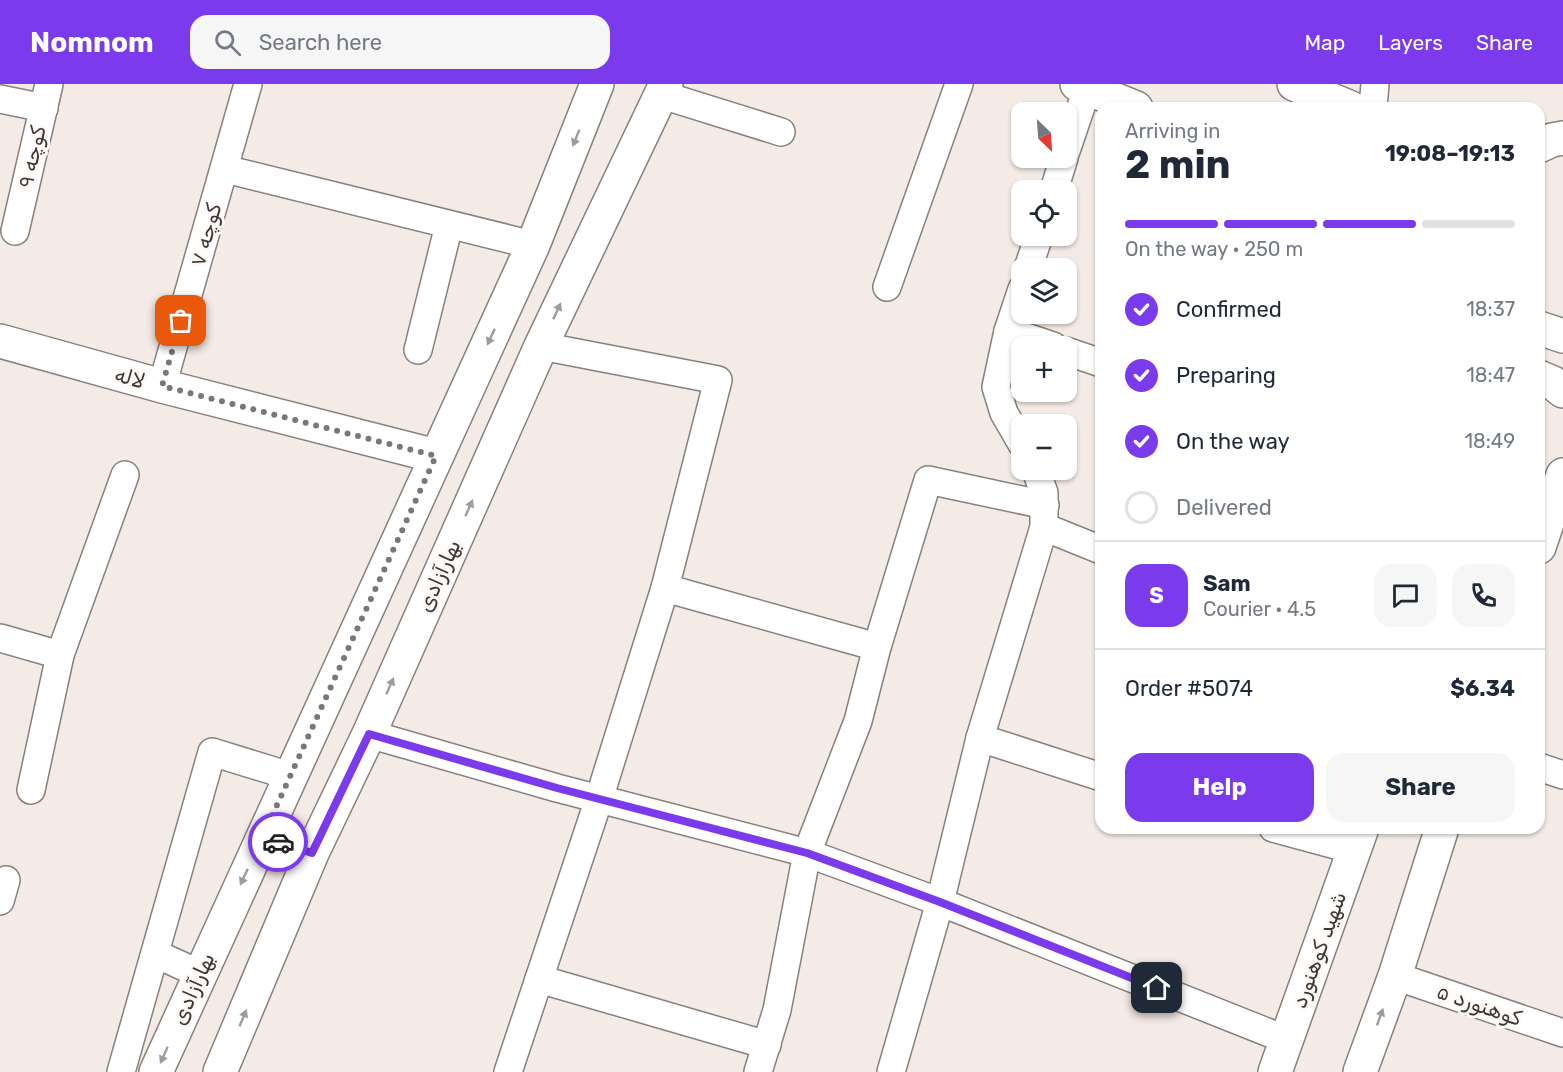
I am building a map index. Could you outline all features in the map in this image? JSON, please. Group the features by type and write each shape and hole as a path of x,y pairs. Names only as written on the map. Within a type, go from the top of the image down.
{"main road":[{"name":"بهارآزادی","path":"156,1072 532,245 597,84"},
{"path":"1294,84 1337,102"},
{"path":"1082,86 1121,102"},
{"name":"بهارآزادی","path":"220,1072 312,853 369,734 541,346 660,87"},
{"path":"1545,143 1563,138"},
{"path":"1545,330 1563,336"},
{"name":"لاله","path":"0,340 162,386 436,456"},
{"path":"1545,379 1563,391"},
{"path":"1545,535 1558,510 1563,475"},
{"path":"1360,1072 1395,976 1440,834"},
{"path":"262,838 312,853"},
{"name":"شهید کوهنورد","path":"1275,1072 1358,839"}],"street":[{"name":"کوچه ۷","path":"162,386 248,84"},
{"path":"887,287 958,84"},
{"path":"1374,102 1375,84"},
{"path":"1077,106 1082,86"},
{"path":"660,87 781,132"},
{"path":"0,99 46,96"},
{"name":"کوچه ۹","path":"15,231 46,96"},
{"path":"225,169 532,245"},
{"path":"418,350 449,225"},
{"path":"1011,322 996,387 1004,413 1011,425"},
{"path":"1008,331 1023,336"},
{"path":"508,1072 599,799 665,588 718,380 541,346"},
{"path":"1077,355 1095,361"},
{"path":"31,790 60,655 124,475"},
{"path":"758,1072 777,1010 807,853 858,721 877,647 928,480 1044,516 1095,546"},
{"path":"891,1072 940,902 980,738 1044,516 1044,493 1039,480"},
{"path":"665,588 877,647"},
{"path":"0,638 60,655"},
{"path":"369,734 599,799 807,853 940,902 1287,1040"},
{"path":"980,738 1095,775"},
{"path":"121,1072 212,752 290,776"},
{"path":"1545,769 1563,775"},
{"path":"1320,834 1358,839"},
{"path":"156,954 200,974"},
{"name":"کوهنورد ۵","path":"1395,976 1563,1033"},
{"path":"539,979 766,1045"}],"way so far":[{"path":"181,321 162,386 436,456 262,838 278,842"}],"route":[{"path":"278,842 312,853 369,734 557,788 807,853 940,902 1157,988"}]}
